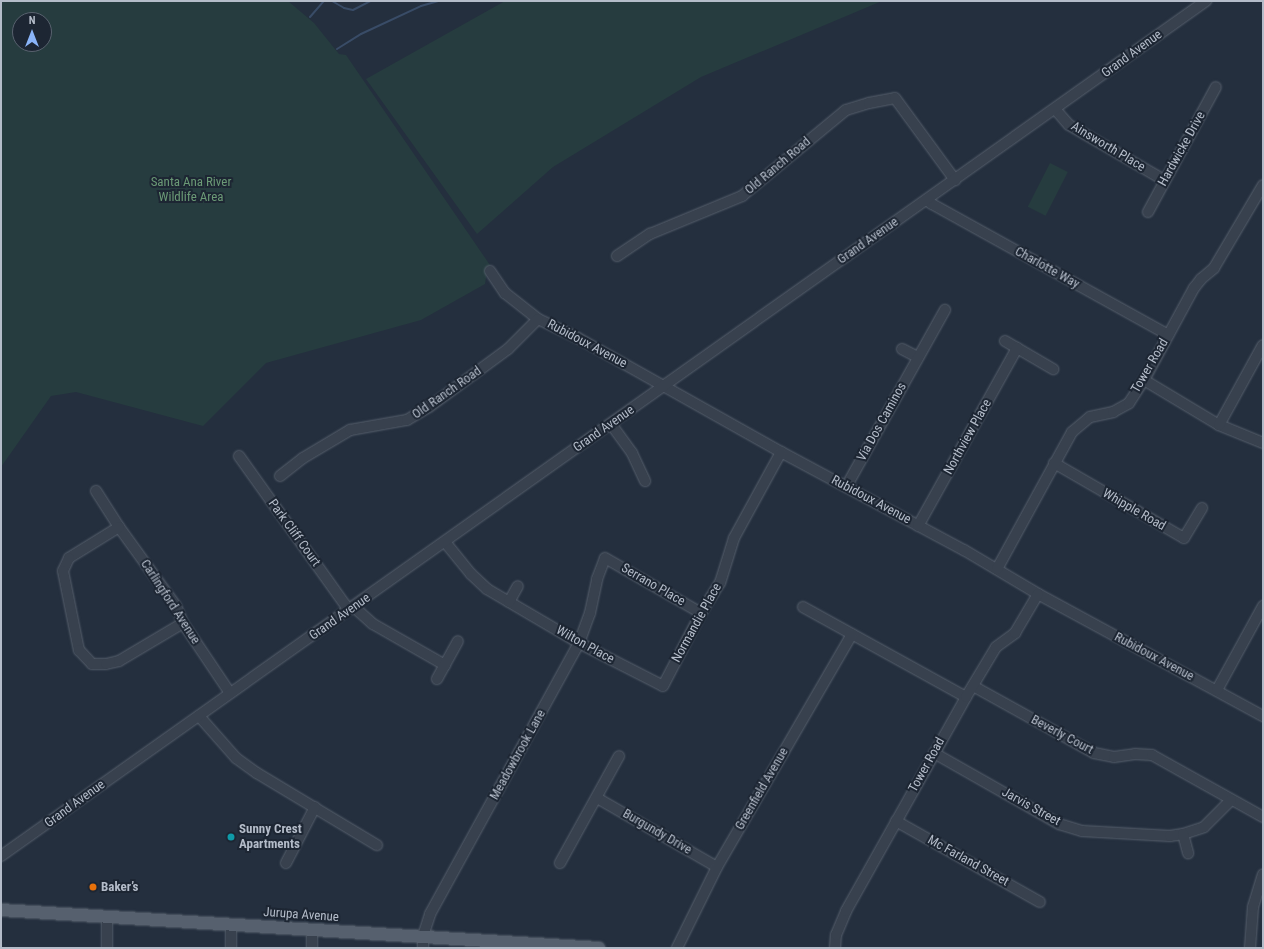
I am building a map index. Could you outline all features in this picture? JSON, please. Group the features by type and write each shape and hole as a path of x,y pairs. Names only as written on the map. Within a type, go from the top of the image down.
{"main road":[{"name":"Jurupa Avenue","path":"1,910 312,930 423,942 599,948"}],"street":[{"name":"Grand Avenue","path":"1,856 1206,1"},
{"name":"Hardwicke Drive","path":"1148,212 1216,86"},
{"name":"Old Ranch Road","path":"617,256 650,234 742,196 846,110 895,98 955,180"},
{"name":"Ainsworth Place","path":"1055,109 1069,125 1164,180"},
{"name":"Tower Road","path":"997,569 1072,432 1090,417 1112,412 1129,403 1144,380 1194,288 1201,279 1214,268 1263,185"},
{"name":"Charlotte Way","path":"927,200 1168,335"},
{"name":"Rubidoux Avenue","path":"490,271 505,293 538,318 578,338 781,452 997,569 1038,594 1263,716"},
{"name":"Via Dos Caminos","path":"846,487 944,310"},
{"name":"Old Ranch Road","path":"280,476 303,458 350,430 407,420 429,407 508,349 538,318"},
{"path":"1005,341 1053,369"},
{"path":"1218,425 1263,345"},
{"name":"Northview Place","path":"918,526 1017,348"},
{"path":"902,349 918,357"},
{"path":"1144,380 1218,425 1263,443"},
{"path":"611,424 632,453 645,481"},
{"name":"Normandie Place","path":"663,686 701,613 720,583 734,538 781,452"},
{"name":"Park Cliff Court","path":"239,456 351,608 373,624 445,665"},
{"name":"Whipple Road","path":"1054,463 1184,538 1202,508"},
{"name":"Carlingford Avenue","path":"96,491 118,527 176,606 183,623 230,693"},
{"path":"118,527 69,558 63,571 79,650 92,664 106,664 119,661 183,623"},
{"name":"Wilton Place","path":"444,542 471,574 487,589 579,643 663,686"},
{"name":"Serrano Place","path":"605,558 701,613"},
{"name":"Meadowbrook Lane","path":"423,942 430,914 579,643 590,613 597,579 605,558"},
{"path":"509,602 518,586"},
{"name":"Tower Road","path":"835,948 836,935 843,917 966,697 996,647 1015,634 1038,594"},
{"path":"1217,690 1263,606"},
{"path":"803,607 966,697"},
{"name":"Greenfield Avenue","path":"677,948 717,867 852,634"},
{"path":"438,679 458,641"},
{"name":"Beverly Court","path":"973,686 1094,753 1114,757 1134,754 1152,755 1263,817"},
{"path":"198,716 236,758 257,773 377,845"},
{"name":"Jarvis Street","path":"934,753 1059,824 1082,832 1170,836 1183,834 1204,827 1231,800"},
{"path":"560,862 597,798 619,756"},
{"name":"Burgundy Drive","path":"597,798 717,867"},
{"path":"286,863 315,807"},
{"name":"Mc Farland Street","path":"896,821 1040,902"},
{"path":"1183,834 1188,853"},
{"path":"1250,948 1253,907 1263,875"},
{"path":"107,917 107,948"},
{"path":"231,924 232,948"},
{"path":"312,930 312,948"}],"green space":[{"name":"Santa Ana River Wildlife Area","path":"1,1 288,1 314,23 339,54 346,55 492,268 487,271 485,284 421,320 266,363 203,426 76,392 51,396 1,467"},
{"path":"505,1 882,1 701,77 553,167 477,234 366,79"},
{"path":"1050,163 1068,172 1046,216 1028,207"}],"waterway":[{"path":"310,17 324,1"},
{"path":"332,1 344,8 353,10 371,1"},
{"path":"337,49 361,34 421,6 438,1"}],"place":[{"name":"Sunny Crest Apartments","path":"231,837"},
{"name":"Baker’s","path":"93,887"}]}
